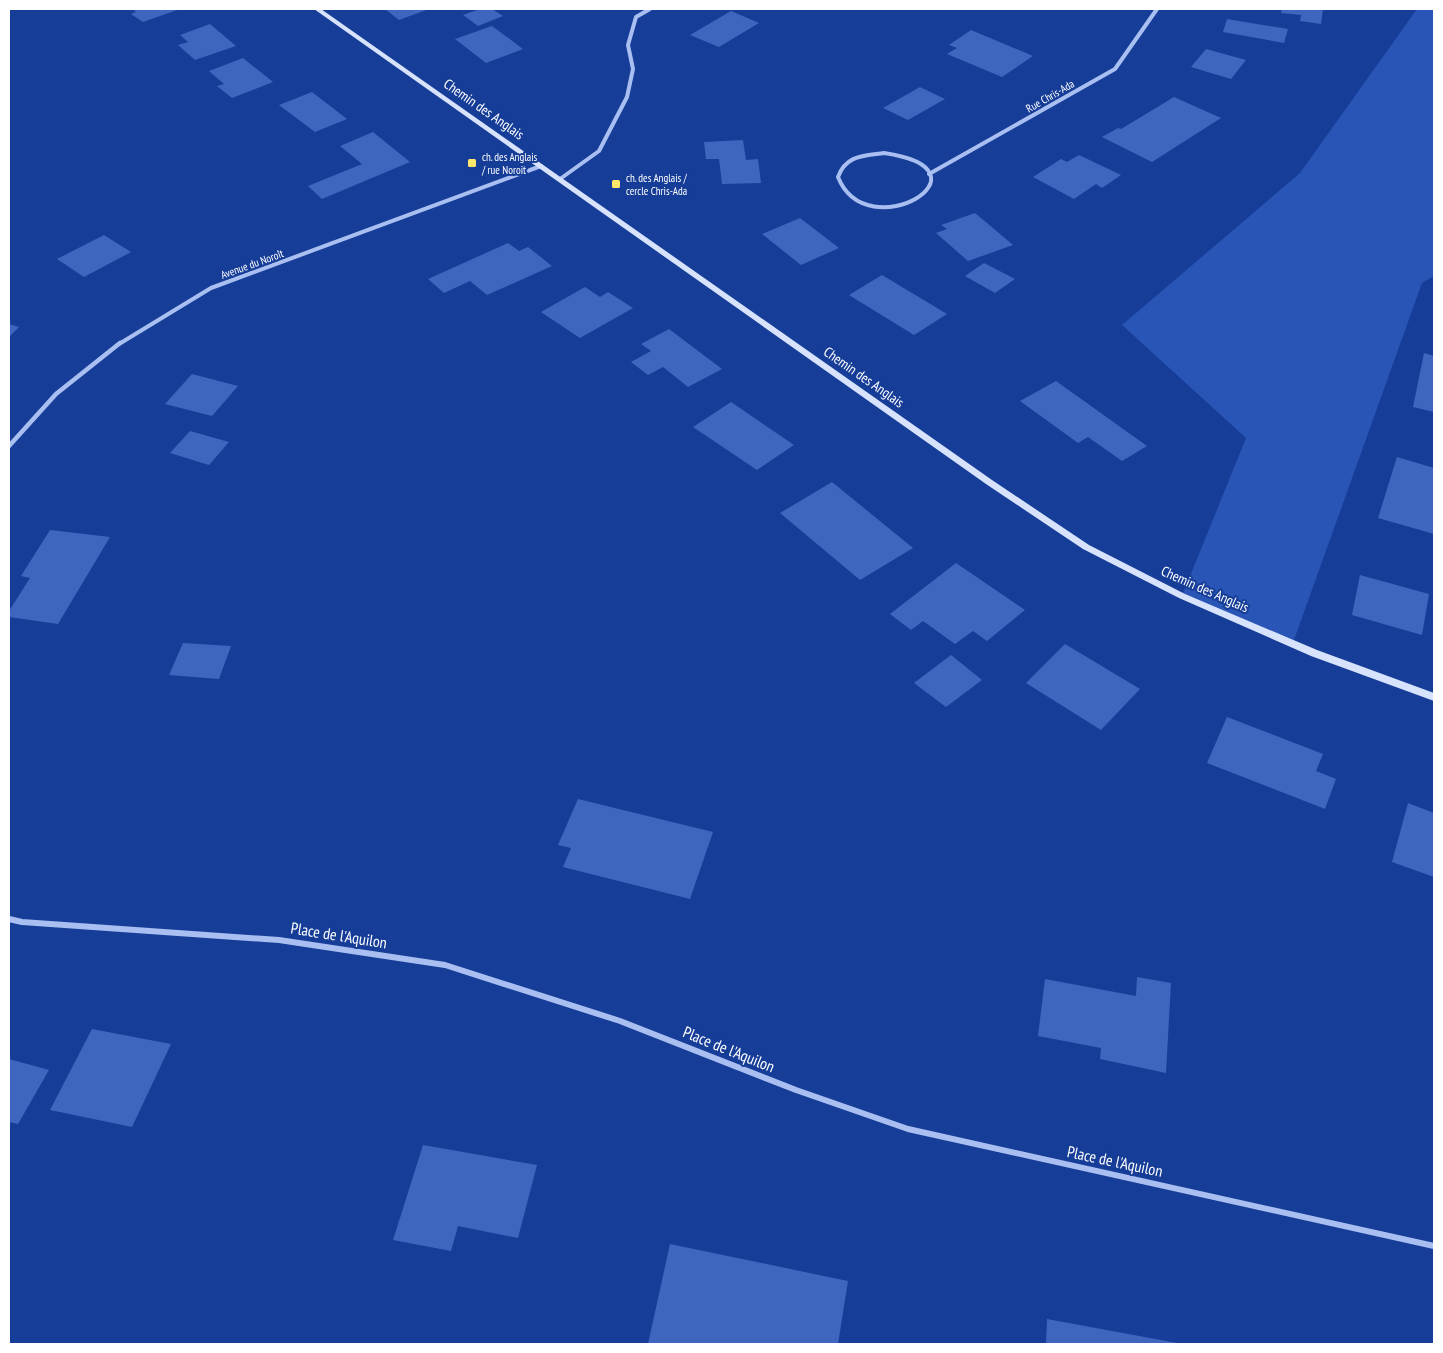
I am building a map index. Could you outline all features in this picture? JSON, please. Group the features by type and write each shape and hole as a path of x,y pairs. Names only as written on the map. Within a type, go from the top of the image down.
{"street":[{"name":"Chemin des Anglais","path":"317,9 989,482 1086,547 1182,596 1314,652 1434,697"},
{"path":"560,179 599,152 627,97 633,69 628,45 636,16 650,9"},
{"name":"Rue Chris-Ada","path":"929,174 1115,69 1156,9"},
{"path":"869,154 884,154 905,158 923,166 929,174 931,183 927,192 919,199 907,204 892,206 875,206 854,199 840,188 837,180 838,171 845,164 869,154"},
{"name":"Avenue du Noroît","path":"9,446 56,394 126,338 211,288 541,166"},
{"name":"Place de l'Aquilon","path":"9,919 22,922 279,940 445,965 620,1021 796,1090 908,1129 1434,1246"}],"shaded area":[{"path":"1417,9 1434,9 1434,276 1422,283 1294,640 1182,596 1246,438 1122,325 1300,173"}],"building":[{"path":"132,9 180,9 143,22 131,14 136,12"},
{"path":"385,9 429,9 399,20"},
{"path":"480,9 492,9 503,16 478,26 463,15"},
{"path":"1282,9 1323,9 1321,24 1300,21 1301,15 1281,13"},
{"path":"731,11 759,23 719,47 690,35"},
{"path":"1227,19 1288,29 1284,43 1223,32"},
{"path":"210,24 236,46 195,60 178,45 188,42 180,35"},
{"path":"492,26 523,49 486,63 455,39"},
{"path":"971,30 1033,56 1002,77 947,54 957,48 949,45"},
{"path":"1206,49 1246,60 1231,79 1191,67"},
{"path":"243,58 273,82 232,98 217,86 224,84 209,71"},
{"path":"920,87 945,99 908,120 883,108"},
{"path":"312,92 347,119 315,132 279,105"},
{"path":"1174,97 1221,118 1152,162 1102,137 1118,128 1121,129"},
{"path":"373,132 410,162 322,199 308,186 362,164 340,146"},
{"path":"743,140 746,160 758,159 761,183 722,184 719,159 706,159 704,142"},
{"path":"1079,155 1121,175 1102,188 1096,184 1074,199 1033,177 1061,159 1067,162"},
{"path":"975,213 1013,245 968,261 936,233 947,229 941,225"},
{"path":"800,218 839,248 801,265 762,234"},
{"path":"104,235 131,252 84,277 57,259"},
{"path":"508,243 519,251 528,247 552,266 487,295 470,281 444,293 428,279"},
{"path":"984,263 1015,279 995,293 965,276"},
{"path":"882,275 947,314 914,335 849,295"},
{"path":"585,287 600,297 608,292 633,308 580,338 541,312"},
{"path":"9,324 19,327 9,337"},
{"path":"669,329 722,369 688,387 663,367 648,375 631,362 651,351 641,344"},
{"path":"1424,353 1434,356 1434,412 1413,407"},
{"path":"192,374 238,386 212,416 165,404"},
{"path":"1056,381 1147,446 1122,461 1088,437 1078,443 1020,401"},
{"path":"731,402 794,445 757,470 693,427"},
{"path":"190,431 229,442 209,465 170,453"},
{"path":"1397,457 1434,468 1434,534 1378,518"},
{"path":"832,482 913,548 860,580 780,513"},
{"path":"50,530 110,537 58,624 9,617 9,611 30,578 21,576"},
{"path":"956,563 1025,610 987,641 973,631 955,644 923,621 911,630 890,614"},
{"path":"1360,575 1429,594 1422,635 1352,615"},
{"path":"183,643 231,646 219,679 169,675"},
{"path":"1065,644 1140,689 1101,730 1026,683"},
{"path":"951,655 982,680 946,707 914,683"},
{"path":"1227,717 1323,754 1316,771 1336,779 1325,809 1207,763"},
{"path":"578,799 713,832 690,899 563,867 571,848 558,845"},
{"path":"1408,803 1434,813 1434,877 1392,862"},
{"path":"1137,977 1171,983 1166,1073 1100,1059 1101,1048 1038,1036 1045,979 1136,996"},
{"path":"92,1029 171,1044 132,1127 50,1110"},
{"path":"9,1059 49,1070 18,1124 9,1122"},
{"path":"423,1145 537,1165 518,1238 458,1226 451,1251 393,1240"},
{"path":"670,1244 848,1281 838,1344 648,1344"},
{"path":"1047,1319 1177,1343 1177,1344 1046,1344"}],"place":[{"name":"ch. des Anglais / rue Noroit","path":"472,163"},
{"name":"ch. des Anglais / cercle Chris-Ada","path":"616,184"}]}
